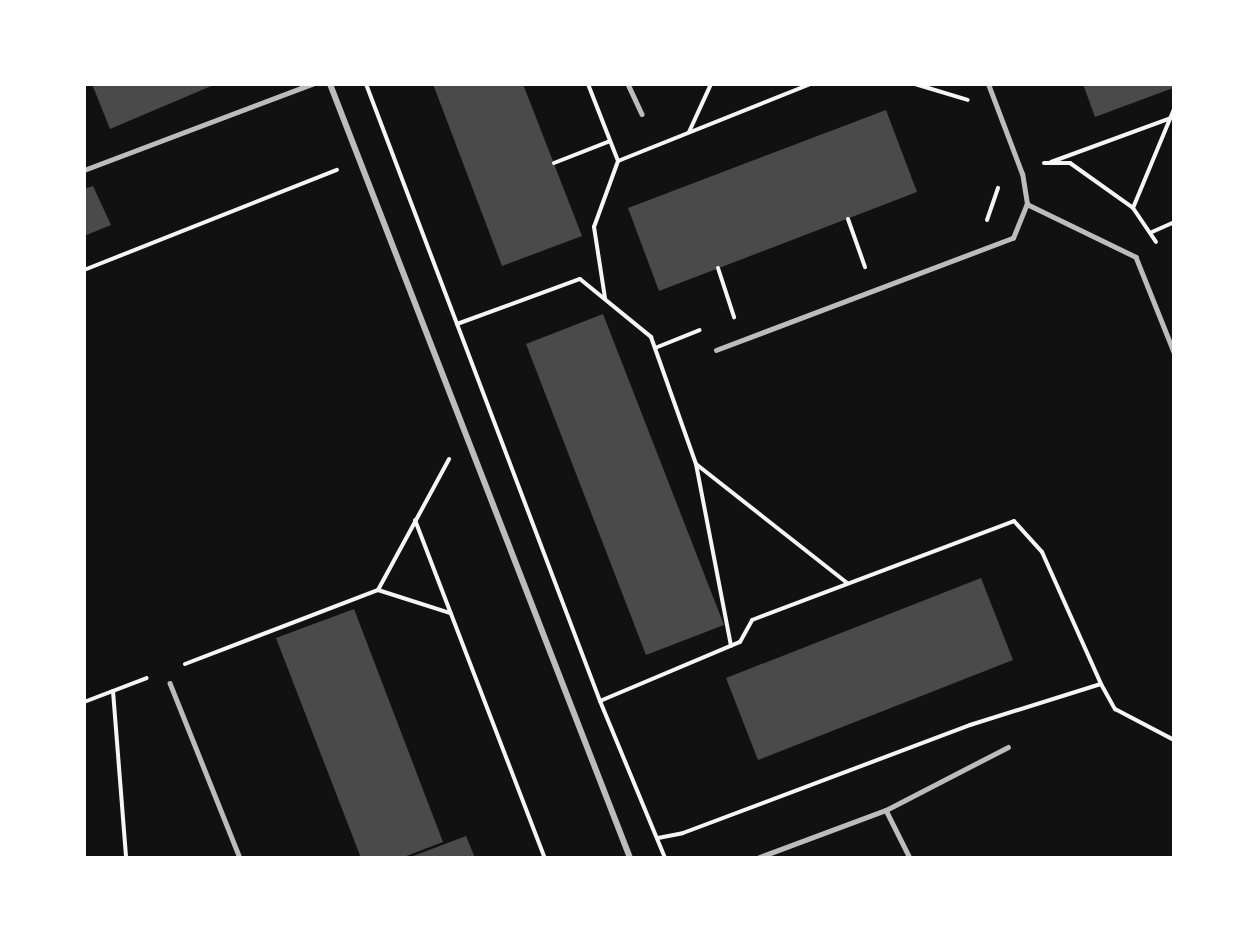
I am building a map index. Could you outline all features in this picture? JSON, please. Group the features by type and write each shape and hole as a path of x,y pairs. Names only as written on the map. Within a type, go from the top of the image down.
{"street":[{"path":"330,84 630,858"}],"lane":[{"path":"84,170 312,84"},
{"path":"628,84 642,114"},
{"path":"716,350 1013,238 1027,204 1022,174 988,84"},
{"path":"1027,204 1136,257 1174,352"},
{"path":"170,682 240,858"},
{"path":"757,858 886,810 1008,747"},
{"path":"886,810 910,858"}],"path":[{"path":"366,84 600,701 665,858"},
{"path":"588,84 618,161 594,227 605,298"},
{"path":"688,133 711,84"},
{"path":"618,161 811,84"},
{"path":"915,84 968,100 972,111"},
{"path":"1133,208 1174,109"},
{"path":"1022,174 1172,118"},
{"path":"554,163 610,141"},
{"path":"1041,154 1045,164"},
{"path":"84,270 358,161"},
{"path":"1045,164 1070,163 1133,208 1152,232 1161,254"},
{"path":"977,224 988,220 1000,182"},
{"path":"848,219 866,267"},
{"path":"1152,232 1174,222"},
{"path":"855,271 877,262"},
{"path":"718,268 734,317"},
{"path":"457,324 580,279 651,337 696,464 731,645"},
{"path":"724,321 745,313"},
{"path":"655,348 704,329"},
{"path":"378,590 464,433"},
{"path":"696,464 847,584"},
{"path":"415,520 545,858"},
{"path":"600,701 740,642 752,620 1014,521 1042,552 1101,684 1115,709 1174,740"},
{"path":"179,666 378,590 451,613"},
{"path":"84,702 157,675"},
{"path":"658,838 694,829 970,725 1101,684"},
{"path":"113,692 126,858"}],"building":[{"path":"92,84 216,84 110,129"},
{"path":"433,84 523,84 582,236 502,266"},
{"path":"1083,84 1172,84 1173,88 1095,117"},
{"path":"886,110 917,192 659,291 628,208"},
{"path":"93,186 111,225 84,236 84,189"},
{"path":"603,314 724,625 646,655 526,344"},
{"path":"981,578 1013,660 758,760 726,678"},
{"path":"354,609 443,842 401,858 361,858 276,638"},
{"path":"466,836 475,858 408,858"}]}
